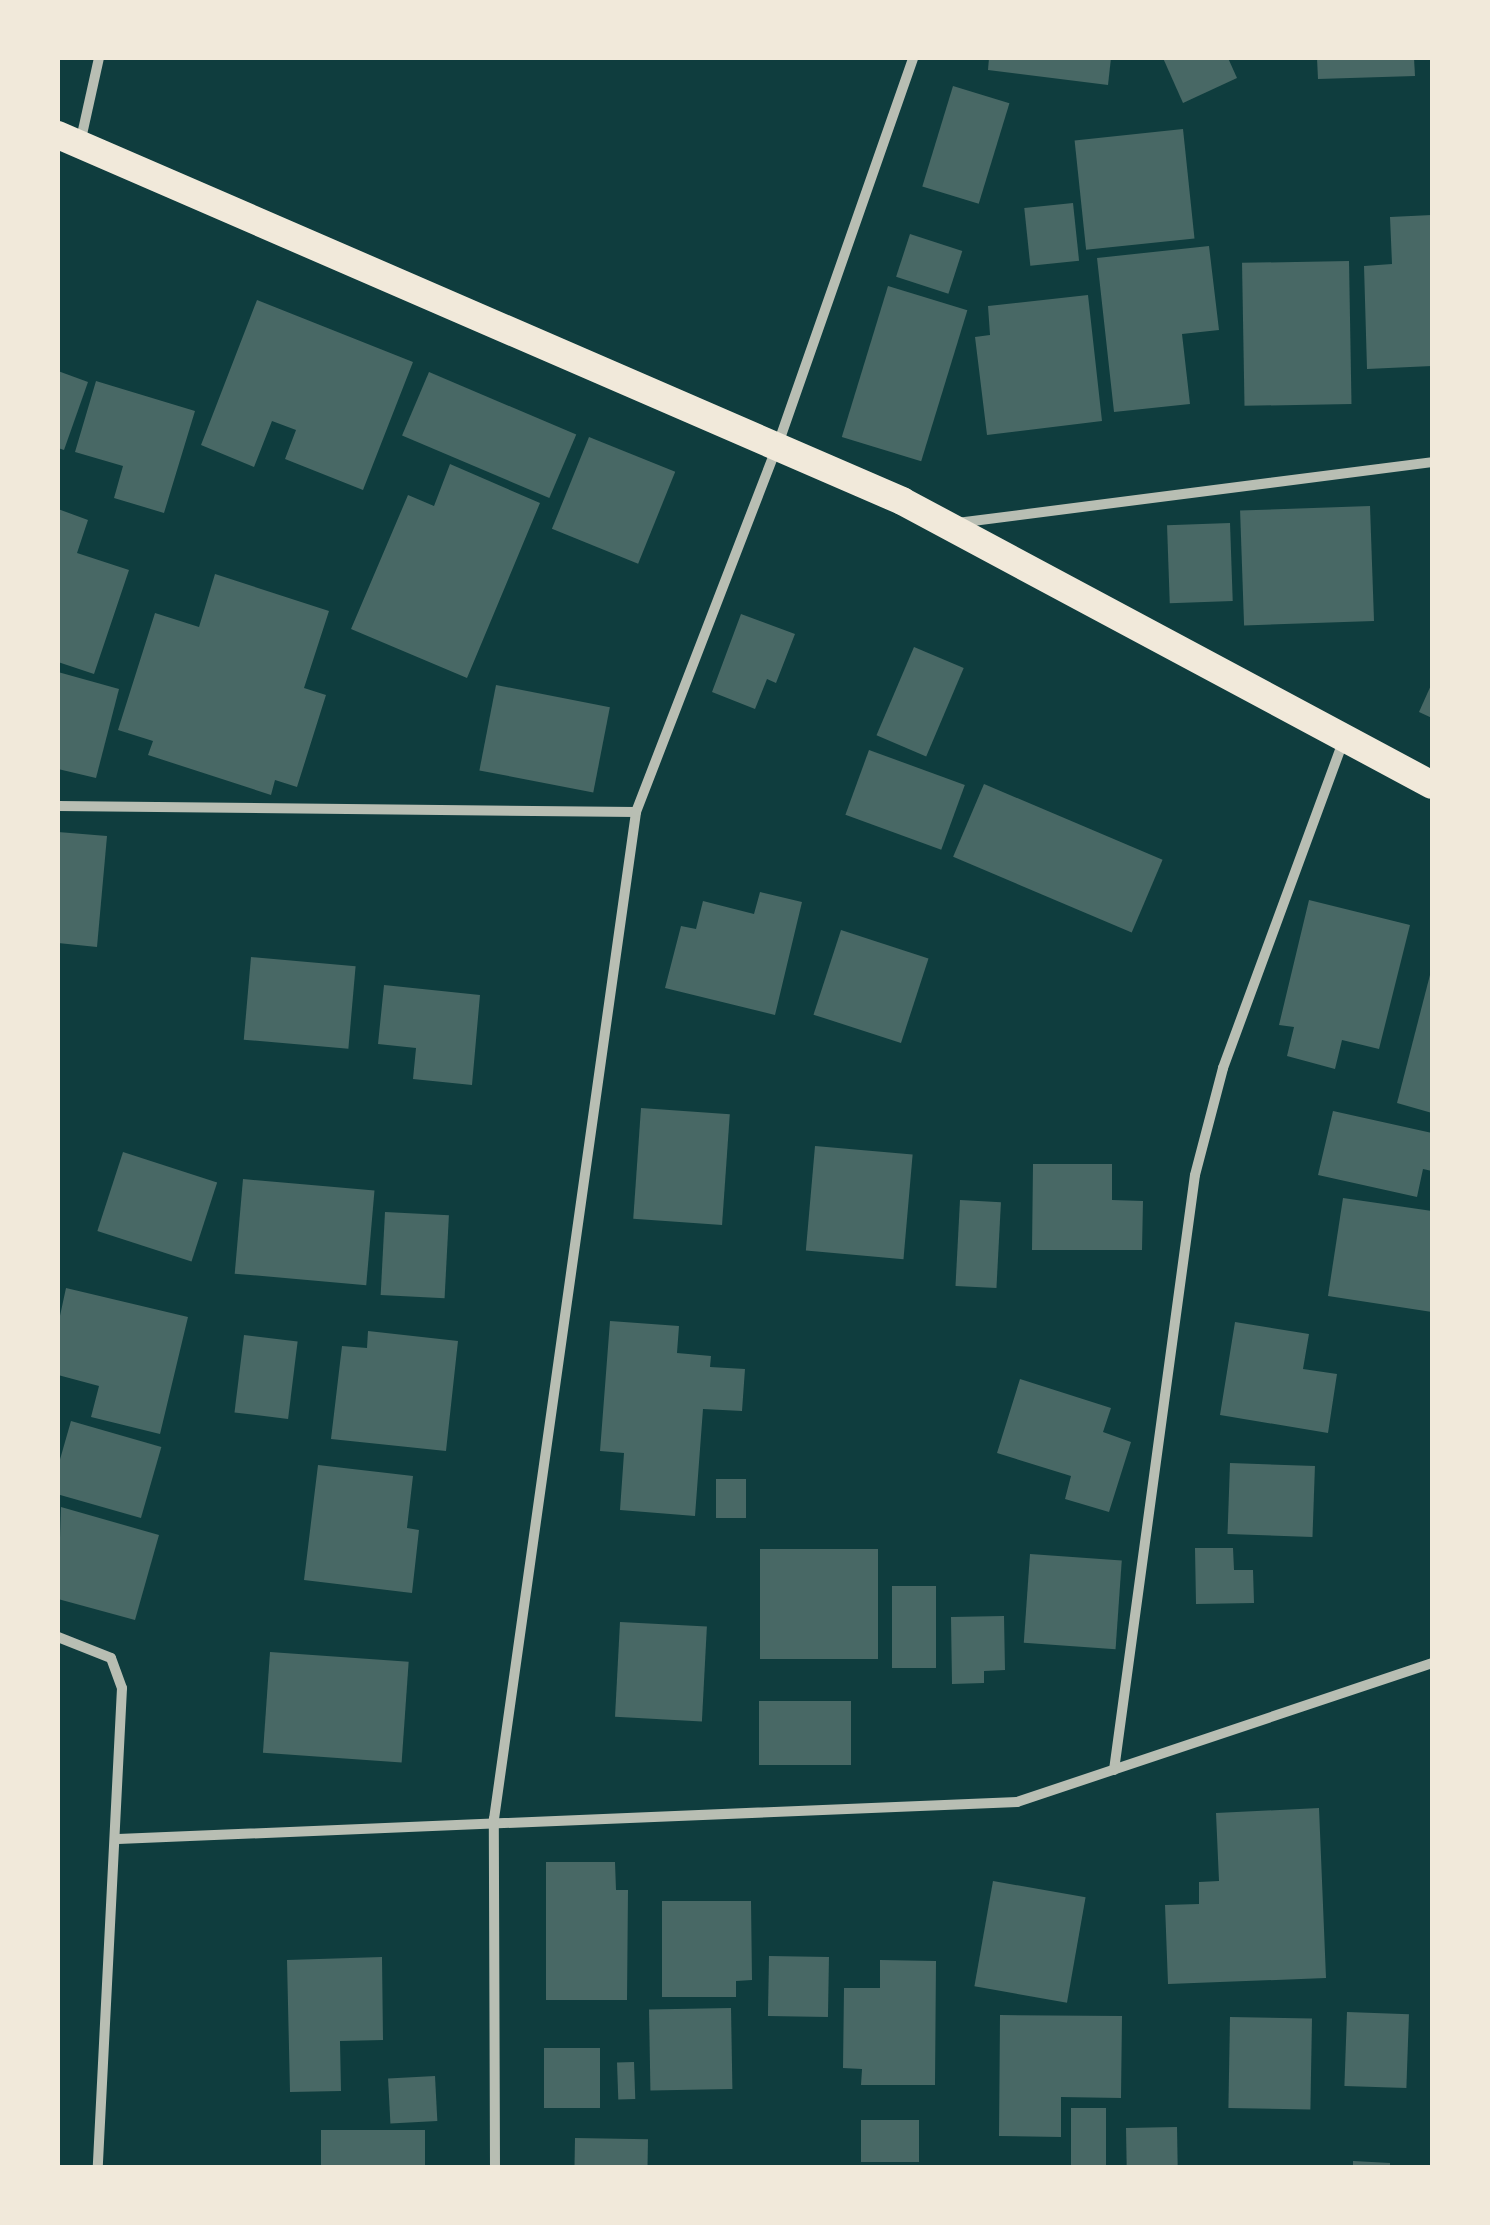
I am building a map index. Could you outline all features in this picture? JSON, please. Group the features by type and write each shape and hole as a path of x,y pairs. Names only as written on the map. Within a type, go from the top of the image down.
{"highway":[{"path":"68,140 777,446 946,524 1432,785"}],"street":[{"path":"68,140 99,58"},
{"path":"495,2168 494,1819 636,812 777,446 913,58"},
{"path":"946,524 1432,462"},
{"path":"1114,1770 1196,1175 1223,1068 1344,738"},
{"path":"58,806 636,812"},
{"path":"58,1636 111,1658 122,1688 118,1839 98,2168"},
{"path":"118,1839 494,1819 1017,1802 1432,1663"}],"building":[{"path":"989,58 1111,58 1108,85 988,70"},
{"path":"1163,58 1228,58 1237,78 1183,103"},
{"path":"1317,58 1414,58 1415,76 1318,79"},
{"path":"953,86 1009,103 979,204 922,186"},
{"path":"1183,129 1194,238 1086,250 1075,140"},
{"path":"1073,203 1079,261 1030,266 1024,208"},
{"path":"1432,215 1432,366 1367,369 1364,266 1392,264 1390,217"},
{"path":"910,234 962,251 948,294 896,277"},
{"path":"1209,246 1219,330 1182,334 1190,404 1114,412 1097,258"},
{"path":"1349,261 1351,404 1245,406 1242,263"},
{"path":"888,286 967,310 921,461 842,437"},
{"path":"1088,295 1102,421 987,435 975,337 990,335 988,306"},
{"path":"257,300 413,362 363,490 285,459 296,430 272,421 254,467 201,445"},
{"path":"58,371 88,382 64,450 58,448"},
{"path":"429,372 576,435 549,498 402,436"},
{"path":"96,381 195,411 164,513 114,498 123,466 75,452"},
{"path":"589,437 675,472 638,564 552,529"},
{"path":"450,464 540,503 467,678 351,629 408,495 434,506"},
{"path":"1370,506 1374,621 1244,625 1240,511"},
{"path":"58,509 88,520 77,553 129,570 94,674 58,662"},
{"path":"1230,523 1233,601 1170,603 1167,525"},
{"path":"215,574 329,611 304,688 326,695 297,787 275,780 271,795 148,755 153,741 118,730 155,613 199,627"},
{"path":"741,614 795,634 776,683 767,679 755,709 712,692"},
{"path":"914,647 964,668 926,756 876,735"},
{"path":"58,672 119,689 96,778 58,769"},
{"path":"1432,683 1432,718 1419,712"},
{"path":"496,685 610,707 593,793 479,770"},
{"path":"869,750 965,785 941,850 845,815"},
{"path":"984,784 1163,860 1132,933 953,857"},
{"path":"58,832 107,836 97,947 58,943"},
{"path":"760,892 802,902 775,1015 665,988 681,926 696,929 703,901 754,914"},
{"path":"1309,900 1410,925 1379,1049 1342,1040 1335,1069 1287,1056 1294,1027 1279,1025"},
{"path":"841,930 928,958 901,1043 813,1015"},
{"path":"251,957 356,966 348,1049 244,1040"},
{"path":"1432,971 1432,1113 1397,1103"},
{"path":"384,985 480,995 472,1085 413,1079 416,1048 378,1044"},
{"path":"641,1108 730,1114 722,1225 633,1219"},
{"path":"1333,1111 1432,1133 1432,1171 1423,1169 1417,1197 1318,1175"},
{"path":"815,1146 913,1155 903,1259 806,1251"},
{"path":"123,1152 217,1183 192,1262 97,1231"},
{"path":"1033,1164 1112,1164 1112,1200 1143,1201 1142,1250 1032,1250"},
{"path":"243,1179 374,1191 366,1285 235,1274"},
{"path":"1343,1198 1432,1211 1432,1312 1328,1296"},
{"path":"960,1200 1001,1202 996,1288 955,1286"},
{"path":"385,1212 449,1215 445,1298 381,1295"},
{"path":"66,1288 188,1317 160,1434 91,1417 99,1386 58,1375 58,1325"},
{"path":"610,1321 679,1326 677,1353 711,1356 710,1367 745,1369 742,1411 703,1409 695,1516 620,1510 624,1453 600,1451"},
{"path":"1235,1322 1309,1334 1303,1369 1337,1374 1328,1433 1220,1415"},
{"path":"368,1331 458,1341 446,1451 331,1439 342,1346 367,1348"},
{"path":"244,1335 298,1342 288,1419 234,1412"},
{"path":"1020,1379 1111,1408 1103,1432 1131,1442 1109,1512 1065,1499 1071,1476 997,1453"},
{"path":"71,1421 161,1447 141,1518 58,1494 58,1466"},
{"path":"1230,1463 1315,1466 1312,1537 1228,1534"},
{"path":"318,1465 413,1476 407,1528 419,1530 412,1593 304,1580"},
{"path":"716,1479 746,1479 746,1518 716,1518"},
{"path":"61,1507 159,1535 135,1620 58,1599"},
{"path":"1195,1548 1233,1548 1234,1570 1253,1570 1254,1603 1196,1604"},
{"path":"760,1549 878,1549 878,1659 760,1659"},
{"path":"1030,1554 1122,1560 1116,1649 1024,1643"},
{"path":"892,1586 936,1586 936,1668 892,1668"},
{"path":"1004,1616 1005,1670 984,1671 984,1683 952,1684 951,1617"},
{"path":"620,1622 707,1627 702,1721 615,1717"},
{"path":"270,1652 409,1662 402,1762 263,1753"},
{"path":"759,1701 851,1701 851,1765 759,1765"},
{"path":"1319,1808 1326,1978 1168,1984 1165,1905 1199,1904 1199,1882 1219,1881 1216,1813"},
{"path":"546,1862 615,1862 616,1890 628,1890 627,2000 546,2000"},
{"path":"993,1881 1086,1897 1067,2003 974,1986"},
{"path":"662,1901 751,1901 752,1980 736,1981 736,1997 662,1997"},
{"path":"769,1956 829,1957 828,2017 768,2016"},
{"path":"382,1957 383,2040 340,2041 341,2091 290,2092 287,1960"},
{"path":"880,1960 936,1961 935,2085 861,2085 862,2069 843,2068 844,1988 880,1988"},
{"path":"731,2008 732,2089 650,2090 649,2009"},
{"path":"1347,2012 1409,2014 1406,2088 1344,2086"},
{"path":"1000,2015 1122,2016 1121,2098 1061,2097 1061,2137 999,2136"},
{"path":"1230,2017 1312,2018 1310,2109 1228,2108"},
{"path":"544,2048 600,2048 600,2108 544,2108"},
{"path":"634,2062 635,2099 618,2100 617,2063"},
{"path":"435,2076 437,2121 390,2123 388,2078"},
{"path":"1071,2108 1106,2108 1106,2168 1071,2168"},
{"path":"861,2120 919,2120 919,2162 861,2162"},
{"path":"1177,2127 1178,2168 1127,2168 1126,2128"},
{"path":"321,2130 425,2130 425,2168 321,2168"},
{"path":"575,2138 648,2139 647,2168 574,2168"},
{"path":"1353,2161 1390,2163 1390,2168 1353,2168"}]}
